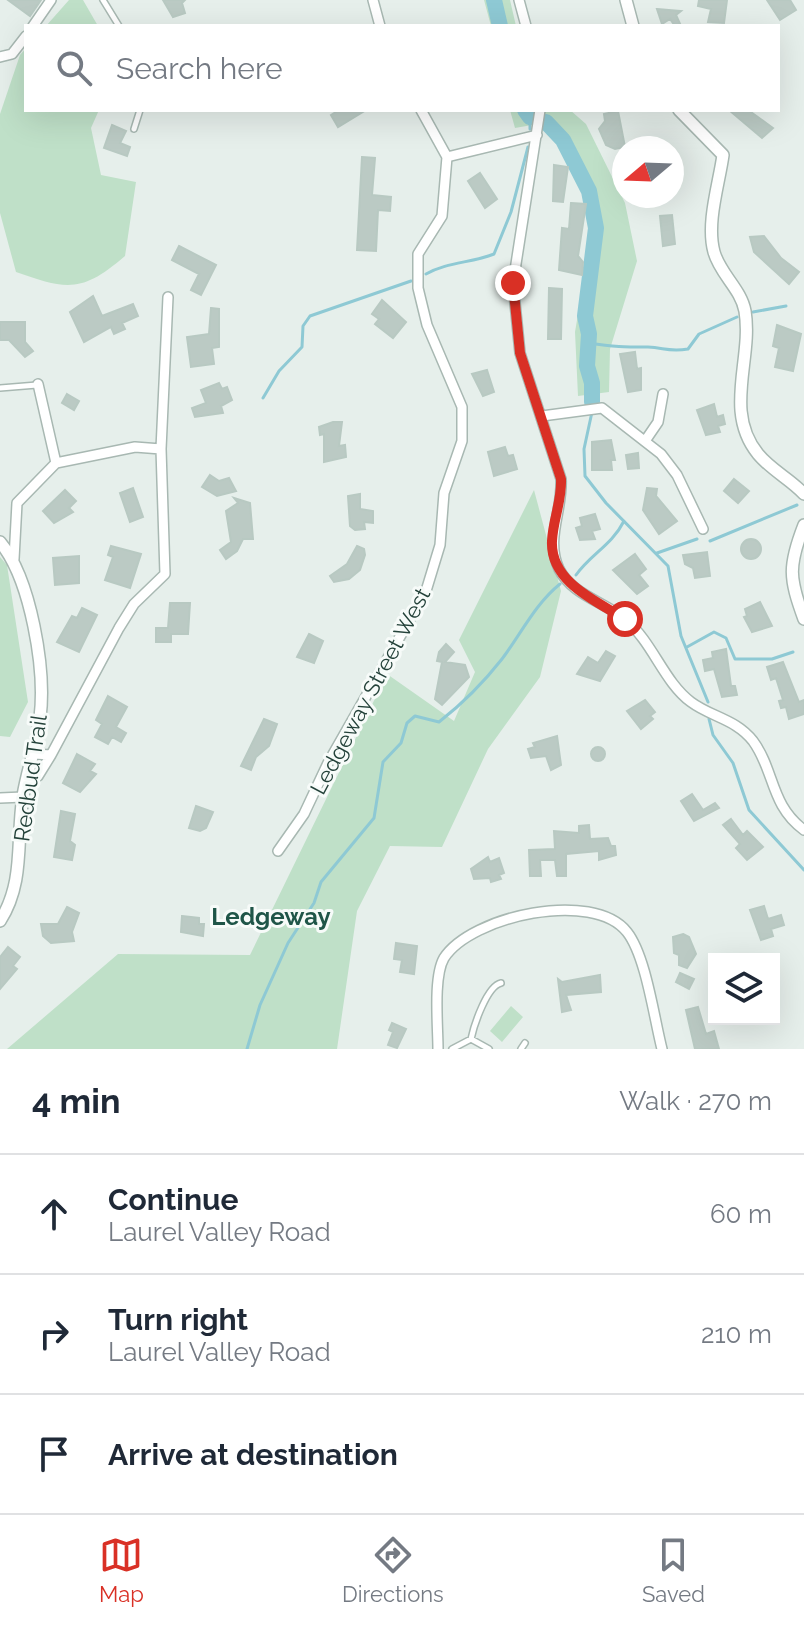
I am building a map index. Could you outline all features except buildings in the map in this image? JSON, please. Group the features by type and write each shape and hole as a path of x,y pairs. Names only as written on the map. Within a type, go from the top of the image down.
{"street":[{"path":"34,24 51,0"},
{"path":"373,0 379,24"},
{"path":"519,0 525,24"},
{"path":"626,0 632,24"},
{"path":"0,57 12,54 24,39"},
{"path":"422,112 447,157 537,135"},
{"path":"540,112 513,283 520,353 561,479 562,500 551,541 564,577 625,619 645,639 692,703 725,717 754,743 779,804 804,830"},
{"path":"681,112 723,155 713,242 724,274 740,295 745,311 739,389 746,432 759,455 804,494"},
{"name":"Ledgeway Street West","path":"278,851 304,814 328,763 426,591 436,565 444,493 462,441 463,419 424,315 418,288 418,254 442,216 447,157"},
{"path":"0,798 24,791 38,776 127,616 165,574 161,449 168,297"},
{"path":"38,384 56,463"},
{"path":"645,441 658,422 663,394"},
{"path":"542,416 602,408 645,441 677,475 703,529"},
{"path":"14,559 17,503 56,463 135,447 161,449"},
{"path":"804,525 790,565 793,590 804,619"},
{"name":"Redbud Trail","path":"0,542 14,559 28,609 40,682 41,715 24,791 19,870 8,908 0,921"},
{"path":"34,754 51,755"},
{"path":"438,1049 439,971 453,949 469,935 496,924 548,911 571,910 604,914 627,932 636,950 662,1049"}],"lane":[{"path":"103,0 118,24"},
{"path":"134,129 139,112"},
{"path":"0,388 38,384"},
{"path":"452,1049 471,1039 485,996 493,985 501,983"},
{"path":"471,1039 489,1049"}],"green space":[{"path":"69,0 83,0 97,24 48,24"},
{"path":"484,0 510,0 516,24 490,24"},
{"path":"24,50 24,112 98,112 91,128 101,175 136,182 125,256 97,277 74,285 48,282 16,272 0,213 0,114"},
{"path":"511,112 535,112 532,125 515,128"},
{"path":"545,112 572,112 586,124 612,177 612,208 626,208 637,261 610,349 609,392 578,396 575,332 593,226 585,193 551,125 542,123"},
{"path":"534,490 561,591 540,677 488,749 442,847 390,846 357,911 337,1049 7,1049 118,954 250,955 387,674 454,721 475,672 459,640"},
{"path":"0,557 7,565 28,702 10,737 0,736"},
{"path":"511,1006 523,1017 502,1042 490,1031"}],"waterway":[{"path":"494,0 500,24"},
{"path":"526,112 530,117"},
{"path":"530,117 530,129"},
{"path":"546,122 563,140 589,191 596,228 585,316 589,334 587,366 592,383 592,402"},
{"path":"426,274 494,254 511,212 528,147"},
{"path":"263,398 279,371 302,347 303,326 310,316 411,281"},
{"path":"753,312 786,306"},
{"path":"589,343 688,349 699,334 737,317"},
{"path":"592,412 584,449 585,476 606,503 668,566 681,636 708,702"},
{"path":"710,541 797,505"},
{"path":"576,575 614,537 624,521"},
{"path":"657,553 697,539"},
{"path":"247,1049 260,1005 288,943 314,903 321,882 374,818 383,762 401,743 407,723 415,716 439,722 456,708 495,668 536,610 560,584"},
{"path":"687,647 714,632 726,638 735,659 772,659 793,652"},
{"path":"709,719 713,735 733,763 749,810 804,870"}],"district":[{"name":"Ledgeway","path":"271,916"}],"route":[{"path":"513,283 520,353 561,479 562,500 551,541 557,565 566,580 577,589 625,619"}]}
